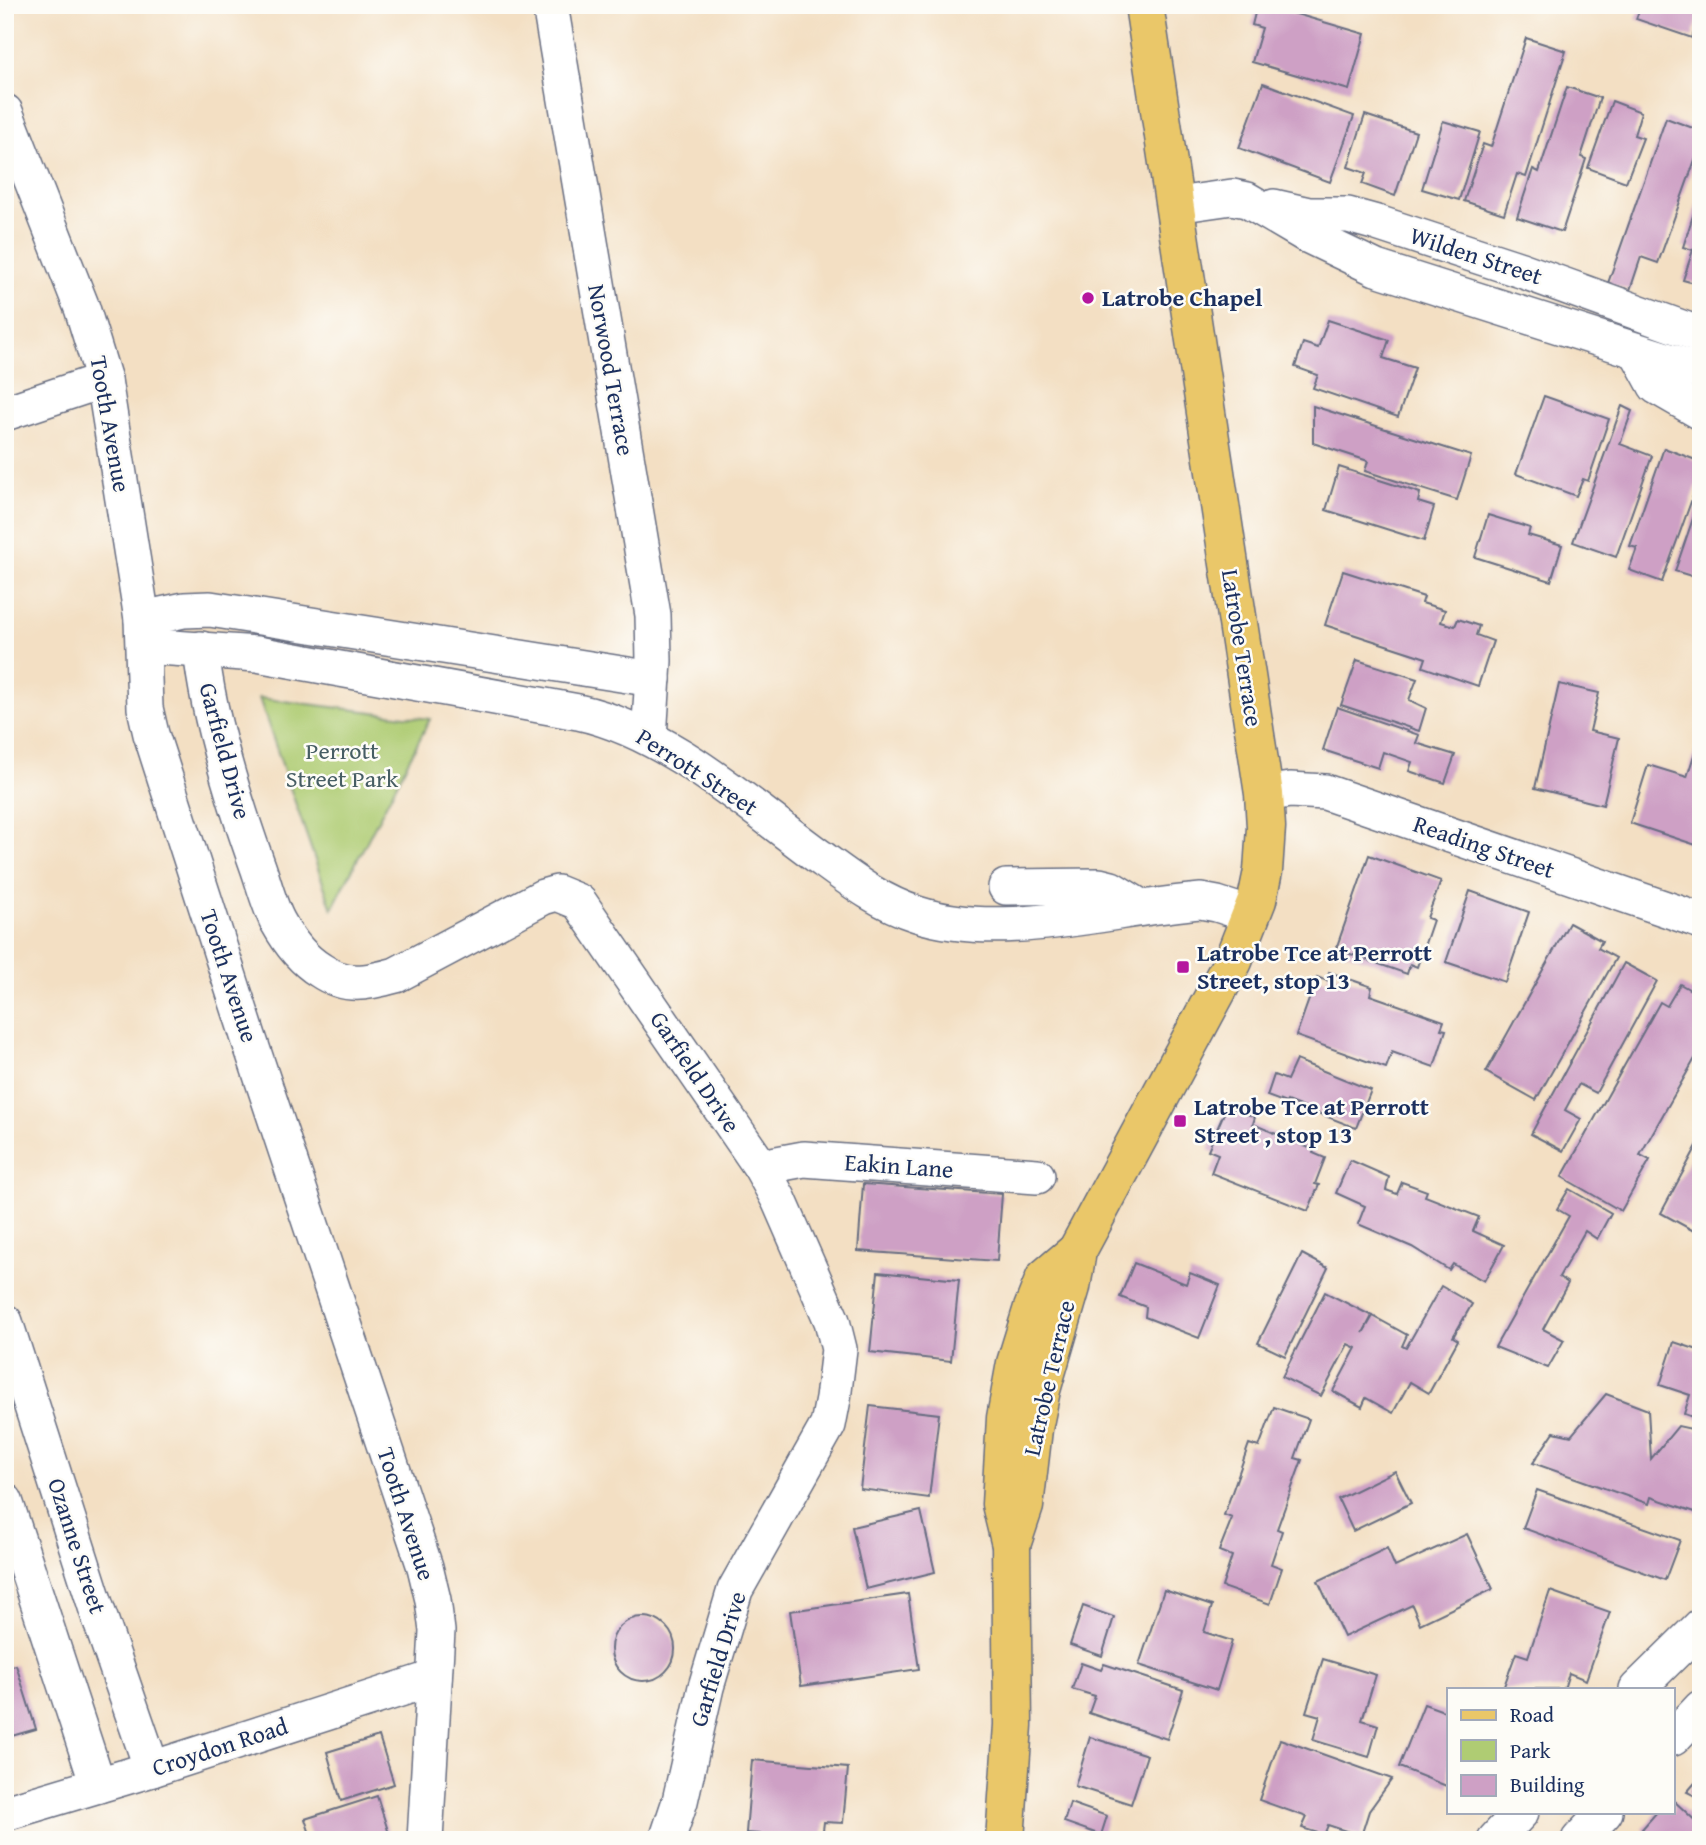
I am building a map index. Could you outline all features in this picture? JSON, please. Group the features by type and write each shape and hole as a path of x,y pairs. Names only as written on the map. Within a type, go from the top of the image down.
{"main road":[{"name":"Latrobe Terrace","path":"1004,1840 1013,1725 1012,1545 1024,1506 1033,1429 1041,1390 1071,1287 1076,1251 1233,961 1251,915 1263,871 1266,827 1264,794 1144,5"}],"street":[{"name":"Norwood Terrace","path":"550,5 653,615 649,737"},
{"name":"Tooth Avenue","path":"5,112 89,326 104,380 143,632 145,708 151,734 425,1567 437,1630 425,1840"},
{"name":"Wilden Street","path":"1176,205 1232,197 1301,214 1348,215 1521,270 1701,335"},
{"name":"Wilden Street","path":"1247,200 1305,234 1376,268 1701,371"},
{"path":"1638,353 1656,386 1701,412"},
{"path":"5,413 104,380"},
{"path":"143,632 184,610 210,609 653,679"},
{"name":"Perrott Street","path":"143,632 201,649 257,654 578,712 614,721 649,737 693,764 875,896 917,914 956,923 1008,925 1201,901 1251,915"},
{"name":"Garfield Drive","path":"201,649 207,694 247,836 277,920 298,951 320,971 348,983 372,982 396,975 543,897 557,893 579,902 761,1167 779,1200 832,1321 839,1349 828,1425 736,1590 706,1687 680,1801 667,1840"},
{"name":"Reading Street","path":"1264,794 1290,790 1325,792 1701,921"},
{"path":"1006,887 1099,886 1111,889 1142,908"},
{"name":"Eakin Lane","path":"761,1167 804,1158 1037,1176"},
{"name":"Ozanne Street","path":"5,1322 93,1598 152,1769"},
{"path":"5,1502 98,1784"},
{"path":"1638,1688 1701,1626"},
{"name":"Croydon Road","path":"5,1813 152,1769 434,1678"},
{"path":"1674,1737 1701,1708"},
{"path":"1495,1840 1519,1814"},
{"path":"1579,1840 1603,1814"}],"green space":[{"name":"Perrott Street Park","path":"259,698 430,719 332,909"}],"building":[{"path":"1257,5 1365,34 1349,90 1252,62 1262,28 1252,25"},
{"path":"1641,5 1694,5 1692,13 1699,16 1692,38 1636,19"},
{"path":"1526,38 1566,51 1526,177 1517,174 1504,214 1464,201 1483,144 1491,147"},
{"path":"1263,83 1354,116 1330,182 1239,148"},
{"path":"1567,87 1600,98 1581,157 1586,159 1562,232 1517,217 1533,169 1539,172"},
{"path":"1612,101 1641,112 1634,135 1643,138 1626,182 1588,168"},
{"path":"1365,115 1416,132 1395,196 1362,184 1366,173 1348,167"},
{"path":"1666,118 1701,131 1701,143 1658,263 1641,257 1630,290 1608,283"},
{"path":"1443,121 1480,132 1459,200 1422,189"},
{"path":"1697,203 1701,204 1701,285 1683,280 1693,250 1683,247"},
{"path":"1328,320 1389,340 1383,358 1415,368 1398,417 1313,388 1318,375 1295,367 1303,343 1318,348"},
{"path":"1544,396 1609,419 1588,481 1583,479 1576,496 1516,474"},
{"path":"1313,406 1471,456 1457,500 1365,471 1368,461 1313,443"},
{"path":"1622,406 1632,411 1620,444 1652,456 1616,557 1573,542"},
{"path":"1664,448 1701,462 1701,474 1662,582 1629,570 1637,548 1630,546"},
{"path":"1339,467 1420,493 1418,502 1434,507 1424,541 1326,510"},
{"path":"1701,498 1701,579 1675,571"},
{"path":"1488,515 1530,528 1528,535 1562,545 1551,581 1475,557"},
{"path":"1343,571 1424,597 1422,603 1445,610 1441,622 1455,626 1458,619 1479,626 1476,635 1493,641 1478,686 1423,667 1426,658 1325,625"},
{"path":"1357,660 1417,679 1409,700 1426,708 1419,731 1341,705"},
{"path":"1559,684 1599,693 1590,731 1619,738 1603,805 1535,788"},
{"path":"1337,707 1419,735 1416,743 1455,755 1445,783 1409,771 1412,762 1383,752 1378,768 1323,750"},
{"path":"1695,752 1701,754 1701,831 1696,845 1630,823 1648,765 1687,777"},
{"path":"1369,855 1441,881 1427,918 1433,920 1417,967 1410,964 1407,974 1336,949"},
{"path":"1470,891 1529,912 1505,982 1446,962"},
{"path":"1569,923 1602,941 1598,948 1616,958 1536,1100 1486,1072"},
{"path":"1624,963 1657,981 1596,1093 1579,1084 1565,1110 1581,1119 1563,1151 1531,1134"},
{"path":"1329,972 1372,987 1370,995 1444,1021 1441,1029 1446,1030 1434,1067 1392,1052 1386,1068 1296,1036 1317,977 1327,981"},
{"path":"1680,984 1701,996 1701,1048 1640,1155 1650,1160 1621,1211 1562,1177 1660,1002 1667,1006"},
{"path":"1296,1060 1371,1090 1356,1128 1267,1096 1274,1075 1287,1080"},
{"path":"1227,1106 1255,1117 1253,1124 1314,1150 1313,1153 1325,1158 1315,1184 1319,1185 1308,1211 1211,1173 1218,1154 1208,1150"},
{"path":"1698,1144 1701,1145 1701,1235 1661,1213"},
{"path":"1350,1160 1389,1177 1386,1190 1397,1194 1402,1182 1427,1191 1425,1196 1479,1217 1473,1231 1504,1245 1484,1281 1453,1264 1449,1270 1412,1247 1358,1224 1365,1206 1336,1193"},
{"path":"863,1184 1002,1194 997,1261 858,1251"},
{"path":"1569,1189 1611,1213 1597,1239 1585,1231 1559,1277 1568,1283 1543,1329 1564,1340 1548,1368 1495,1347 1569,1216 1557,1209"},
{"path":"1302,1254 1328,1268 1285,1356 1258,1343"},
{"path":"1134,1263 1186,1284 1190,1273 1220,1285 1199,1338 1145,1317 1146,1307 1120,1297"},
{"path":"878,1272 959,1280 951,1361 870,1352"},
{"path":"1441,1286 1472,1304 1453,1337 1458,1340 1429,1393 1410,1382 1393,1413 1366,1398 1362,1407 1333,1391 1356,1348 1348,1344 1321,1396 1282,1377 1325,1292 1372,1316 1363,1333 1373,1316 1407,1335 1402,1346 1406,1348"},
{"path":"1674,1342 1701,1351 1701,1420 1684,1414 1690,1395 1660,1385"},
{"path":"1606,1394 1648,1410 1651,1459 1678,1426 1701,1431 1701,1514 1651,1497 1649,1504 1533,1463 1554,1432 1571,1436"},
{"path":"870,1406 939,1414 929,1498 860,1489"},
{"path":"1274,1407 1309,1419 1295,1458 1302,1460 1277,1529 1282,1531 1271,1564 1282,1568 1270,1604 1222,1587 1232,1556 1219,1551 1232,1518 1224,1515 1249,1444 1259,1447"},
{"path":"1395,1471 1411,1503 1353,1531 1338,1499"},
{"path":"1537,1490 1680,1540 1665,1580 1523,1528"},
{"path":"921,1511 935,1572 866,1589 852,1527"},
{"path":"1467,1534 1493,1589 1420,1624 1412,1605 1344,1637 1318,1581 1387,1548 1395,1567"},
{"path":"1164,1590 1212,1606 1204,1632 1232,1641 1217,1690 1139,1665"},
{"path":"1550,1591 1610,1612 1586,1680 1569,1673 1564,1688 1503,1688 1516,1653 1528,1657"},
{"path":"908,1594 919,1669 801,1686 790,1611"},
{"path":"1083,1606 1114,1617 1102,1656 1070,1645"},
{"path":"643,1617 666,1626 675,1649 666,1672 643,1681 620,1672 611,1649 620,1626"},
{"path":"1323,1659 1376,1675 1362,1720 1378,1725 1369,1757 1313,1740 1320,1716 1306,1712"},
{"path":"1081,1663 1101,1670 1104,1664 1183,1690 1167,1739 1089,1713 1095,1696 1072,1689"},
{"path":"16,1665 36,1729 5,1738 5,1668"},
{"path":"1424,1704 1447,1712 1447,1786 1399,1767"},
{"path":"379,1736 394,1784 341,1801 327,1752"},
{"path":"1090,1737 1147,1755 1131,1804 1075,1786"},
{"path":"1280,1739 1392,1779 1369,1811 1361,1836 1328,1825 1324,1835 1302,1828 1307,1817 1259,1800"},
{"path":"752,1760 848,1768 843,1823 824,1822 822,1839 746,1833"},
{"path":"1701,1776 1701,1799 1687,1792"},
{"path":"377,1796 391,1840 312,1840 305,1819"},
{"path":"1674,1801 1701,1826 1701,1840 1649,1840 1651,1838 1642,1829 1655,1814 1674,1814"},
{"path":"1070,1803 1107,1816 1101,1835 1064,1822"}],"place":[{"name":"Latrobe Chapel","path":"1088,298"},
{"name":"Latrobe Tce at Perrott Street, stop 13","path":"1183,967"},
{"name":"Latrobe Tce at Perrott Street , stop 13","path":"1180,1121"}]}
